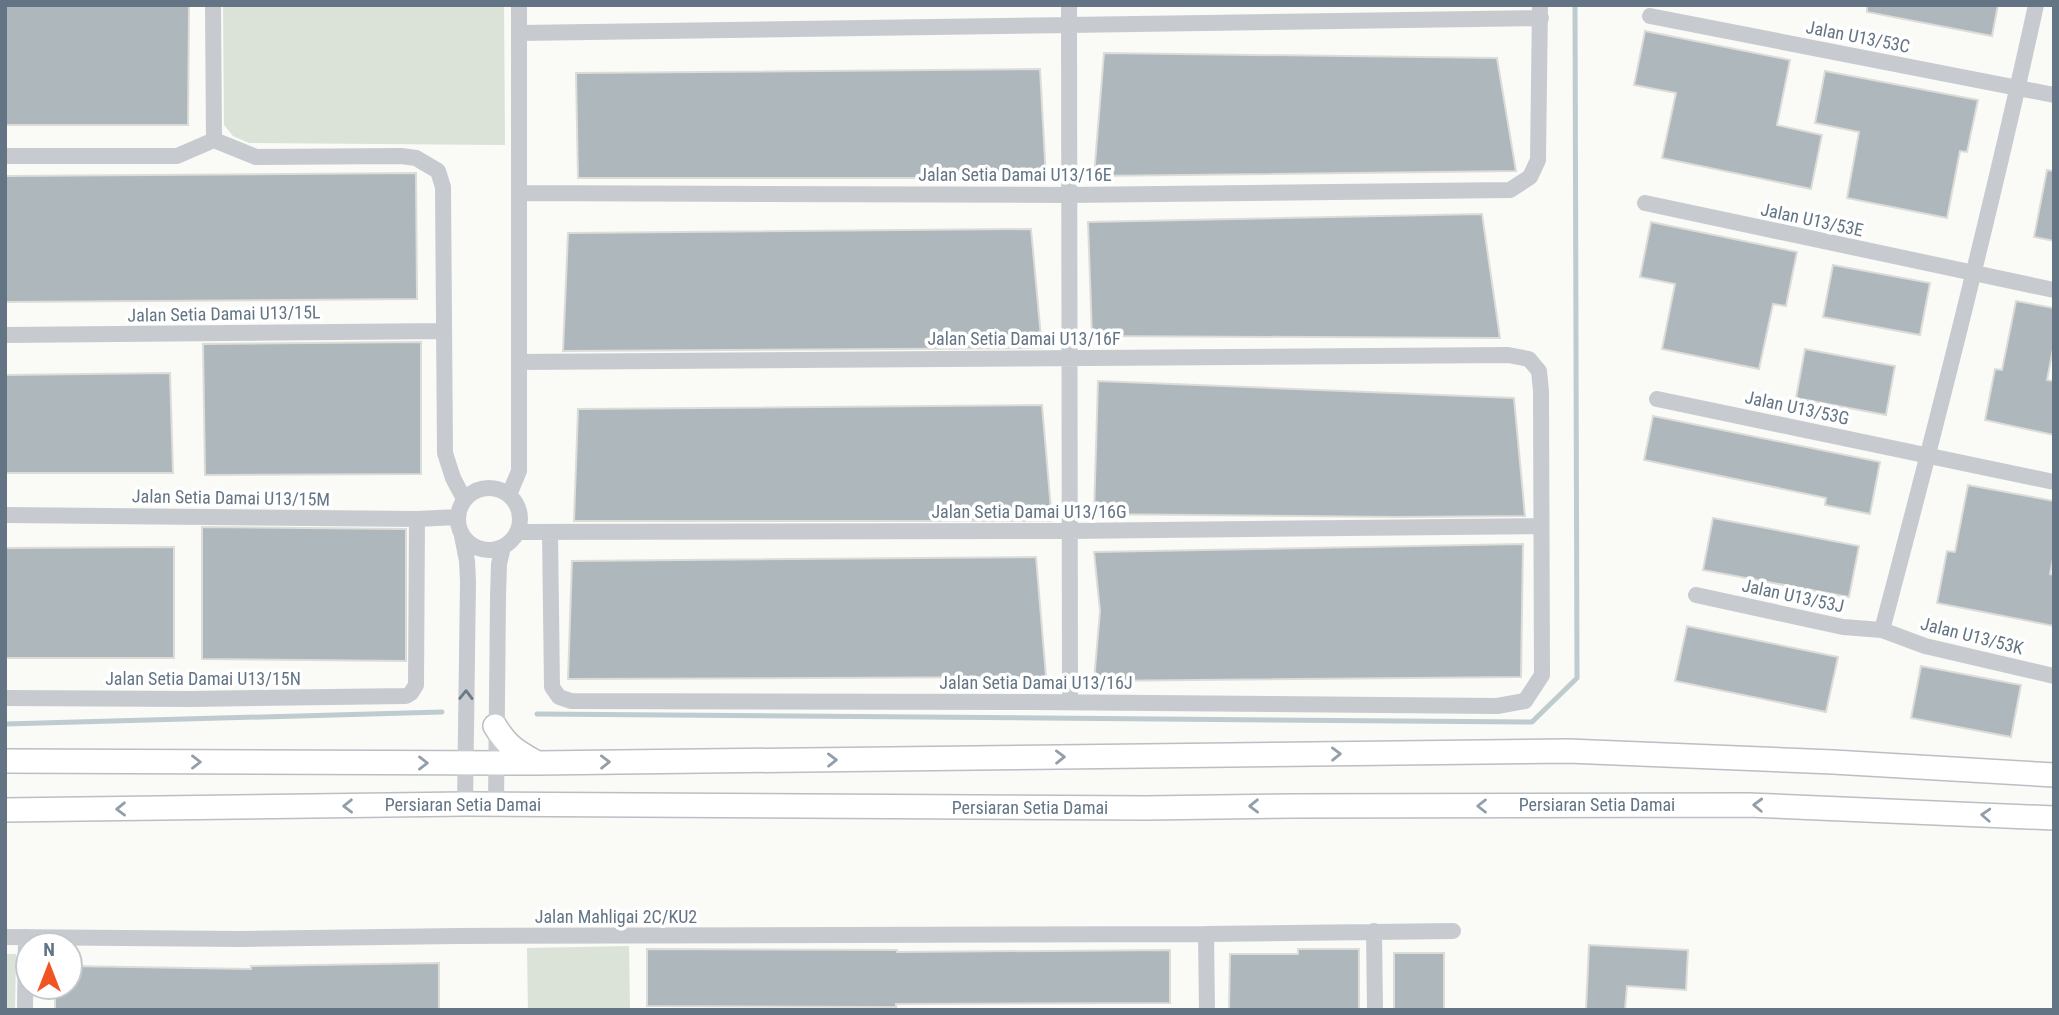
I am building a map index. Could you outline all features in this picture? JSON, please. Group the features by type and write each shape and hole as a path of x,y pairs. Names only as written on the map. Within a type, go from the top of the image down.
{"street":[{"path":"213,5 214,140"},
{"path":"509,495 519,471 519,5"},
{"path":"1069,5 1070,702"},
{"path":"1882,630 1929,455 2036,5"},
{"path":"520,33 1068,25 1540,12"},
{"name":"Jalan Setia Damai U13/16E","path":"520,193 1069,195 1510,190 1530,177 1538,160 1540,12"},
{"name":"Jalan U13/53C","path":"1650,16 2054,95"},
{"path":"5,156 177,156 214,140 256,157 401,156 416,158 438,171 443,187 445,453 453,478 464,499"},
{"name":"Jalan U13/53E","path":"1645,203 2054,290"},
{"name":"Jalan Setia Damai U13/15L","path":"5,335 444,331"},
{"name":"Jalan Setia Damai U13/16F","path":"519,362 1508,355 1529,359 1539,371 1541,526"},
{"name":"Jalan U13/53G","path":"1657,399 2054,482"},
{"path":"462,536 476,548 495,550 503,547 517,533 520,523 516,503 501,490 491,488 472,492 459,507 457,517 467,561 468,581 465,804"},
{"name":"Jalan Setia Damai U13/15M","path":"5,515 417,519 457,517"},
{"name":"Jalan Setia Damai U13/15N","path":"5,698 401,697 411,693 416,685 417,519"},
{"name":"Jalan Setia Damai U13/16G","path":"517,533 1541,526"},
{"name":"Jalan Setia Damai U13/16J","path":"550,532 552,687 559,697 571,701 1497,706 1525,701 1542,675 1541,526"},
{"path":"496,804 499,573 503,547"},
{"name":"Jalan U13/53J","path":"1696,595 1843,627 1882,630"},
{"name":"Jalan U13/53K","path":"1882,630 1925,646 2054,676"},
{"path":"495,726 505,742 537,763"},
{"path":"5,761 537,763 1568,751 2054,775"},
{"name":"Persiaran Setia Damai","path":"5,810 465,804 1146,808 1748,805 2054,818"},
{"path":"1374,931 1375,1010"},
{"name":"Jalan Mahligai 2C/KU2","path":"84,938 242,939 1453,931"},
{"path":"1206,934 1206,1010"}],"shaded area":[{"path":"223,5 504,5 505,145 249,143 233,136 224,125"},
{"path":"629,946 630,1010 528,1010 527,948"},
{"path":"5,954 14,954 15,1010 5,1010"}],"building":[{"path":"5,5 189,6 188,125 5,125"},
{"path":"1867,5 1998,5 1992,36 1867,12"},
{"path":"1645,31 1790,60 1777,125 1822,135 1811,189 1662,158 1676,93 1634,85"},
{"path":"1104,53 1497,58 1516,171 1094,176"},
{"path":"1040,69 1046,178 578,178 576,73"},
{"path":"1825,71 1978,100 1967,152 1960,151 1947,218 1847,198 1859,132 1815,123"},
{"path":"2047,170 2054,171 2054,241 2034,237"},
{"path":"416,173 417,299 5,302 5,176"},
{"path":"1482,214 1500,338 1092,336 1088,222"},
{"path":"1651,222 1797,252 1786,306 1773,304 1759,369 1662,349 1675,284 1640,277"},
{"path":"1031,229 1042,348 563,351 568,233"},
{"path":"1833,265 1930,283 1920,335 1823,317"},
{"path":"2016,301 2054,308 2054,344 2047,380 2054,381 2054,435 1985,420 1995,369 2002,370"},
{"path":"421,342 421,474 205,475 203,344"},
{"path":"1805,349 1895,366 1886,415 1796,398"},
{"path":"170,373 173,473 5,473 5,375"},
{"path":"1098,381 1514,398 1525,516 1094,514"},
{"path":"1042,405 1052,521 574,521 578,409"},
{"path":"1653,416 1880,462 1870,514 1825,505 1826,498 1644,460"},
{"path":"1968,485 2054,501 2054,554 2050,574 2054,575 2054,626 1937,603 1947,551 1955,552"},
{"path":"1713,518 1859,546 1849,597 1703,570"},
{"path":"202,527 406,529 406,661 202,659"},
{"path":"1523,544 1521,677 1094,681 1100,611 1094,552"},
{"path":"174,547 174,658 5,658 5,548"},
{"path":"1036,557 1046,677 568,679 572,561"},
{"path":"1687,626 1838,657 1826,712 1675,681"},
{"path":"1921,666 2021,685 2011,737 1911,718"},
{"path":"1589,945 1688,950 1686,990 1627,986 1625,1010 1586,1010"},
{"path":"647,949 897,952 1170,950 1170,1003 896,1004 896,1007 647,1006"},
{"path":"1298,949 1359,949 1359,1010 1229,1010 1230,954 1298,954"},
{"path":"1394,953 1444,953 1444,1010 1394,1010"},
{"path":"439,963 439,1010 55,1010 55,1001 84,1001 84,966 251,969 251,966"}],"waterway":[{"path":"537,714 1532,722 1577,678 1575,5"},
{"path":"5,724 442,712"}]}
